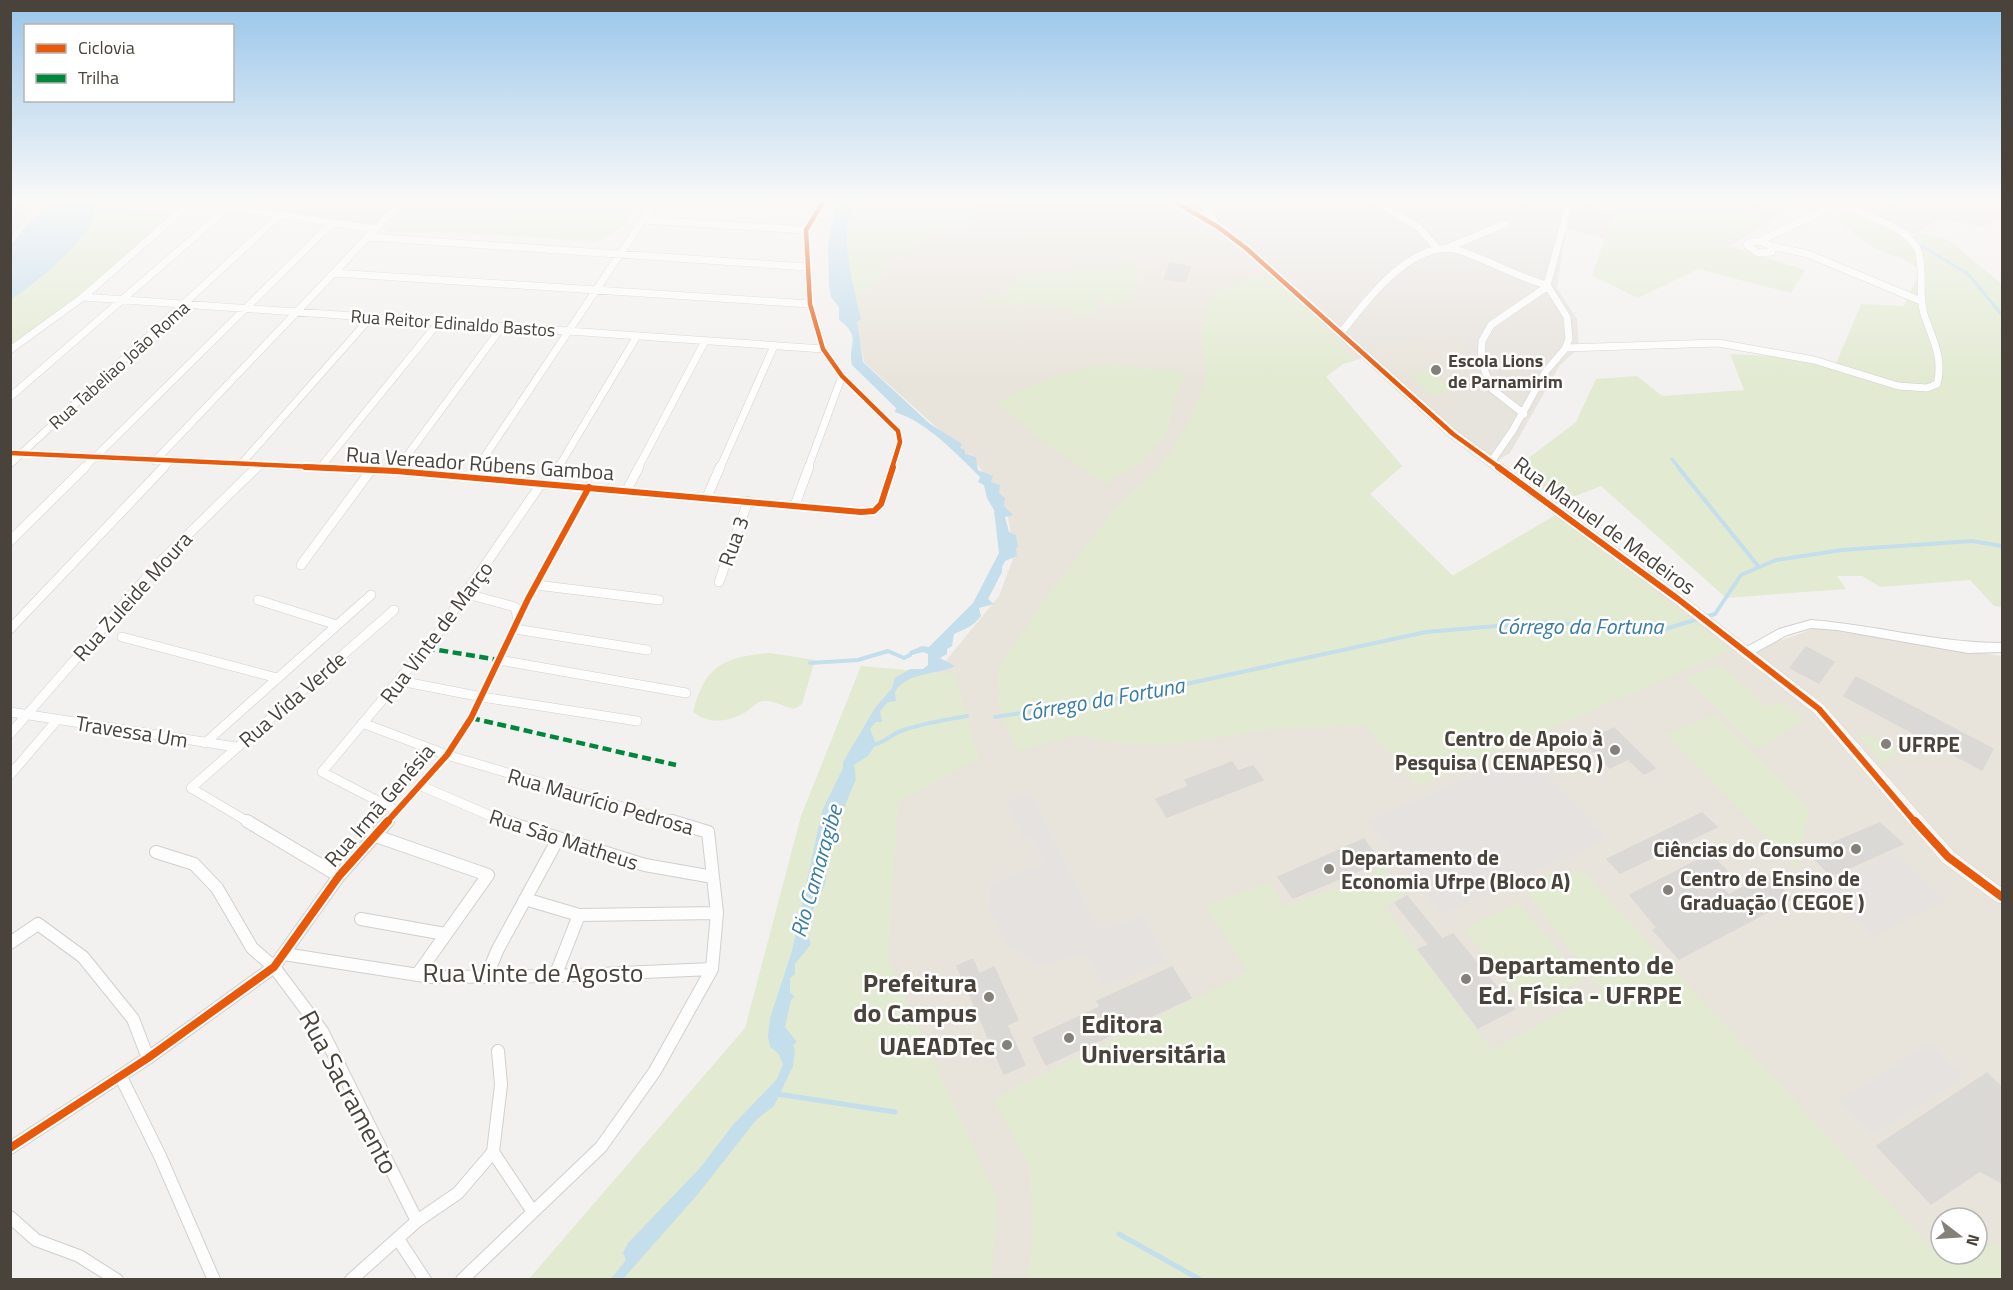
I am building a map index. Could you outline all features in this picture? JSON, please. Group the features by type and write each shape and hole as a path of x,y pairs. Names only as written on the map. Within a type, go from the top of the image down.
{"main road":[{"name":"Rua Manuel de Medeiros","path":"1258,259 1431,415 1491,462 1698,614 1831,721 1905,811 1948,857 2002,897"}],"street":[{"path":"10,350 83,297 126,259"},
{"path":"10,398 170,259"},
{"name":"Rua Tabeliao João Roma","path":"10,464 233,259"},
{"path":"10,541 295,259"},
{"path":"155,461 347,259"},
{"path":"471,478 567,330 617,259"},
{"path":"685,259 807,267"},
{"path":"795,505 842,376 823,349 810,304 807,259"},
{"path":"1341,333 1390,274 1418,259"},
{"path":"1477,259 1518,277 1547,285 1565,312 1569,325 1566,348 1544,375 1524,414 1491,462"},
{"path":"1524,414 1498,395 1490,385 1481,352 1481,338 1490,326 1547,285 1554,259"},
{"path":"1821,259 1921,301"},
{"path":"1566,348 1718,343 1821,362 1898,386 1927,388 1937,384 1941,367 1921,301 1919,259"},
{"path":"334,273 810,304"},
{"name":"Rua Reitor Edinaldo Bastos","path":"83,297 823,349"},
{"path":"242,463 371,317"},
{"path":"320,468 439,322"},
{"path":"396,471 502,327"},
{"name":"Rua Vinte de Março","path":"395,810 322,772 365,724 467,594 545,484 638,336"},
{"path":"627,490 705,341"},
{"path":"707,497 774,346"},
{"name":"Rua Vereador Rúbens Gamboa","path":"10,453 396,471 707,497 861,513 874,511 881,504 897,454 900,442 898,431 842,376"},
{"path":"10,629 169,462"},
{"name":"Rua Zuleide Moura","path":"10,734 162,560 260,464"},
{"path":"301,565 371,470"},
{"name":"Rua Irmã Genésia","path":"10,1148 121,1077 274,966 339,876 395,810 447,755 482,697 536,585 589,487"},
{"name":"Rua 3","path":"719,582 748,501"},
{"path":"536,585 659,600"},
{"path":"467,594 515,607 519,612 515,629 647,650"},
{"path":"205,742 371,595"},
{"path":"258,600 337,625"},
{"name":"Rua Vida Verde","path":"339,876 191,788 394,610"},
{"path":"1747,652 1783,632 1810,624 1837,626 1968,648 2002,648"},
{"path":"122,637 277,678"},
{"path":"499,660 686,693"},
{"path":"400,681 482,697 637,721"},
{"name":"Travessa Um","path":"10,712 236,747"},
{"path":"10,775 58,719"},
{"name":"Rua Maurício Pedrosa","path":"365,724 447,755 708,832 717,913 712,969"},
{"name":"Rua São Matheus","path":"419,785 519,828 645,865 713,877"},
{"path":"374,835 488,875 417,975"},
{"path":"486,976 498,949 558,839"},
{"name":"Rua Sacramento","path":"156,852 194,864 217,888 252,948 274,966 322,1031 417,1221"},
{"path":"525,899 579,915 717,913"},
{"path":"555,976 579,915"},
{"path":"361,919 446,934"},
{"path":"10,943 38,924 83,957 133,1019 148,1058"},
{"name":"Rua Vinte de Agosto","path":"284,954 417,975 555,976 712,969"},
{"path":"462,1280 601,1147 655,1071 712,969"},
{"path":"351,1280 417,1221 458,1193 493,1152 501,1085 498,1051"},
{"path":"121,1077 160,1156 214,1280"},
{"path":"493,1152 532,1212"},
{"path":"10,1217 36,1240 80,1256 117,1280"},
{"path":"398,1239 425,1280"}],"shaded area":[{"path":"845,259 1255,259 1367,357 1343,364 1326,377 1402,466 1370,494 1453,576 1561,512 1747,652 1816,628 2002,656 2002,1279 628,1280 915,698 999,596 1014,556 1007,511 978,465 864,362"},
{"path":"1261,259 1561,259 1557,288 1577,319 1579,348 1560,365 1510,453 1494,463 1341,333"},
{"path":"1653,259 1710,259 1686,275"},
{"name":"Escola Lions de Parnamirim","path":"1446,332 1482,365 1482,375 1459,388 1457,407 1437,414 1370,350"},
{"path":"1526,752 1608,838 1441,915 1368,821"},
{"path":"1032,793 1099,931 1144,914 1168,960 1104,987 1085,953 1041,967 1009,946 989,912 990,884 1044,863 1031,837 1023,839 1006,802"},
{"path":"1895,852 1946,900 1871,937 1821,887"},
{"path":"1930,1042 1964,1078 1871,1136 1839,1101"}],"green space":[{"path":"58,259 124,259 72,306 11,346 11,300"},
{"path":"848,259 892,259 874,287 854,296"},
{"path":"1122,259 1134,260 1140,265 1136,286 1126,303 1111,305 1098,296 1094,306 1097,313 1079,319 1071,307 980,302 984,298 1006,295 1021,276 1044,272 1064,274 1074,270 1116,271"},
{"path":"1598,259 1771,259 1805,270 1791,293 1698,269 1638,298 1592,276"},
{"path":"1903,259 1972,259 2002,284 2002,607 1994,606 1970,580 1880,587 1862,576 1837,576 1846,589 1726,598 1601,486 1560,502 1514,469 1576,422 1596,379 1637,376 1662,396 1744,390 1730,354 1770,356 1835,366 1861,304 1904,306 1919,274 1918,268"},
{"path":"1275,275 1355,360 1342,364 1326,377 1402,466 1370,494 1452,576 1556,515 1731,650 1418,786 1366,726 1278,728 1173,745 1111,743 1077,735 1018,751 999,709 998,669 1044,601 1113,511 1161,466 1188,424 1206,377 1201,335 1208,306 1219,290 1251,278"},
{"path":"1101,364 1186,372 1175,398 1166,435 1142,461 1105,484 1038,437 997,402 1054,376"},
{"path":"1430,369 1452,390 1432,396 1410,374"},
{"path":"770,653 815,660 802,704 794,709 763,701 739,715 719,721 706,719 693,712 704,684 719,666 740,657"},
{"path":"1721,665 1767,707 1784,702 1804,720 1758,749 1686,677"},
{"path":"861,666 954,674 979,758 898,802 888,960 998,1201 991,1279 528,1280 745,1028 801,816"},
{"path":"1715,715 1810,810 1796,868 1666,734"},
{"path":"1864,733 1900,750 1883,764 1860,736"},
{"path":"1383,866 1406,894 1384,907 1492,1050 1602,991 1518,880 1582,871 1929,1246 1929,1266 1989,1266 1989,1246 2002,1245 2002,1279 1028,1279 1033,1225 1029,1166 993,1099 1248,972 1206,906 1270,882 1283,907 1362,879"},
{"path":"1518,903 1583,980 1529,1008 1464,929"}],"water":[{"path":"11,259 61,259 52,268 11,300"},
{"name":"Rio Camaragibe","path":"828,259 843,259 839,278 842,288 849,291 858,327 863,362 930,424 962,444 960,448 965,450 965,454 976,457 978,470 993,476 991,482 1000,485 999,493 1005,498 1004,506 1013,515 1005,517 1009,532 1016,535 1017,556 1005,561 1002,567 1002,572 988,599 994,604 979,608 981,616 978,620 954,634 952,646 947,649 947,654 940,658 955,666 914,677 900,685 895,692 896,701 888,702 880,711 882,722 876,722 870,729 876,744 868,756 854,765 856,779 833,834 825,884 813,910 813,921 805,929 811,944 795,964 795,974 790,978 790,993 795,996 791,1000 785,1027 797,1042 793,1045 795,1050 793,1066 774,1106 756,1120 698,1194 623,1279 611,1279 626,1260 623,1253 628,1243 700,1168 732,1126 777,1079 783,1064 778,1053 770,1047 768,1036 770,1018 792,951 822,811 843,768 843,762 875,708 892,688 895,678 910,669 923,669 928,665 928,654 923,652 908,656 910,651 922,646 929,647 973,603 999,553 994,510 987,498 984,485 978,482 980,477 930,431 895,412 896,408 852,365 852,336 839,320 839,307 831,297"}],"building":[{"path":"1170,263 1191,267 1185,282 1164,279"},
{"path":"1806,647 1834,662 1819,683 1790,668"},
{"path":"1856,677 1993,749 1982,770 1844,696"},
{"name":"Centro de Apoio à Pesquisa ( CENAPESQ )","path":"1614,728 1655,768 1644,774 1628,759 1610,768 1584,742"},
{"path":"1232,762 1238,771 1253,766 1263,780 1167,817 1156,799 1189,786 1185,780"},
{"path":"1702,813 1717,827 1620,873 1607,859"},
{"name":"Ciências do Consumo","path":"1880,823 1903,844 1831,876 1809,853"},
{"name":"Departamento de Economia Ufrpe (Bloco A)","path":"1364,839 1380,862 1293,898 1278,877"},
{"name":"Centro de Ensino de Graduação ( CEGOE )","path":"1710,854 1728,872 1714,879 1729,895 1767,875 1792,899 1679,959 1653,930 1657,928 1630,895"},
{"name":"Departamento de Ed. Física - UFRPE","path":"1407,896 1442,939 1453,934 1515,1009 1478,1028 1418,949 1429,945 1395,903"},
{"name":"Prefeitura do Campus","path":"973,959 979,974 994,967 1018,1020 1007,1025 1025,1065 1004,1074 957,966"},
{"path":"1172,967 1191,998 1046,1065 1033,1038 1100,1007 1097,1001"},
{"path":"1987,1073 2002,1088 2002,1183 1980,1171 1931,1204 1877,1146"}],"waterway":[{"name":"Rio Camaragibe","path":"842,259 853,319"},
{"path":"1944,259 1968,274 2002,315"},
{"path":"1672,459 1679,468"},
{"path":"1678,467 1759,567"},
{"name":"Córrego da Fortuna","path":"1705,617 1715,614 1741,575 1776,560 1842,550 1972,541 2002,546"},
{"name":"Córrego da Fortuna","path":"995,717 1126,697 1426,632 1543,622 1662,630 1698,619"},
{"path":"810,663 858,660 888,651 904,658 910,655"},
{"name":"Córrego da Fortuna","path":"872,745 909,728 967,716"},
{"path":"777,1094 895,1112"},
{"path":"1119,1234 1201,1280"}],"marked path":[{"path":"426,648 499,660"},
{"path":"471,718 676,765"}],"cycle path":[{"path":"10,453 396,471 861,512 874,511 881,504 897,454 900,442 898,431 842,376 823,349 810,304 808,259"},
{"path":"1258,259 1453,434 1678,599 1819,709 1948,857 2002,897"},
{"path":"10,1148 148,1058 274,967 339,876 447,755 471,718 528,599 589,487"}],"place":[{"name":"Escola Lions de Parnamirim","path":"1436,370"},
{"name":"UFRPE","path":"1886,744"},
{"name":"Centro de Apoio à Pesquisa ( CENAPESQ )","path":"1615,750"},
{"name":"Ciências do Consumo","path":"1856,849"},
{"name":"Departamento de Economia Ufrpe (Bloco A)","path":"1329,869"},
{"name":"Centro de Ensino de Graduação ( CEGOE )","path":"1668,890"},
{"name":"Departamento de Ed. Física - UFRPE","path":"1466,979"},
{"name":"Prefeitura do Campus","path":"989,997"},
{"name":"Editora Universitária","path":"1069,1038"},
{"name":"UAEADTec","path":"1007,1045"}]}
